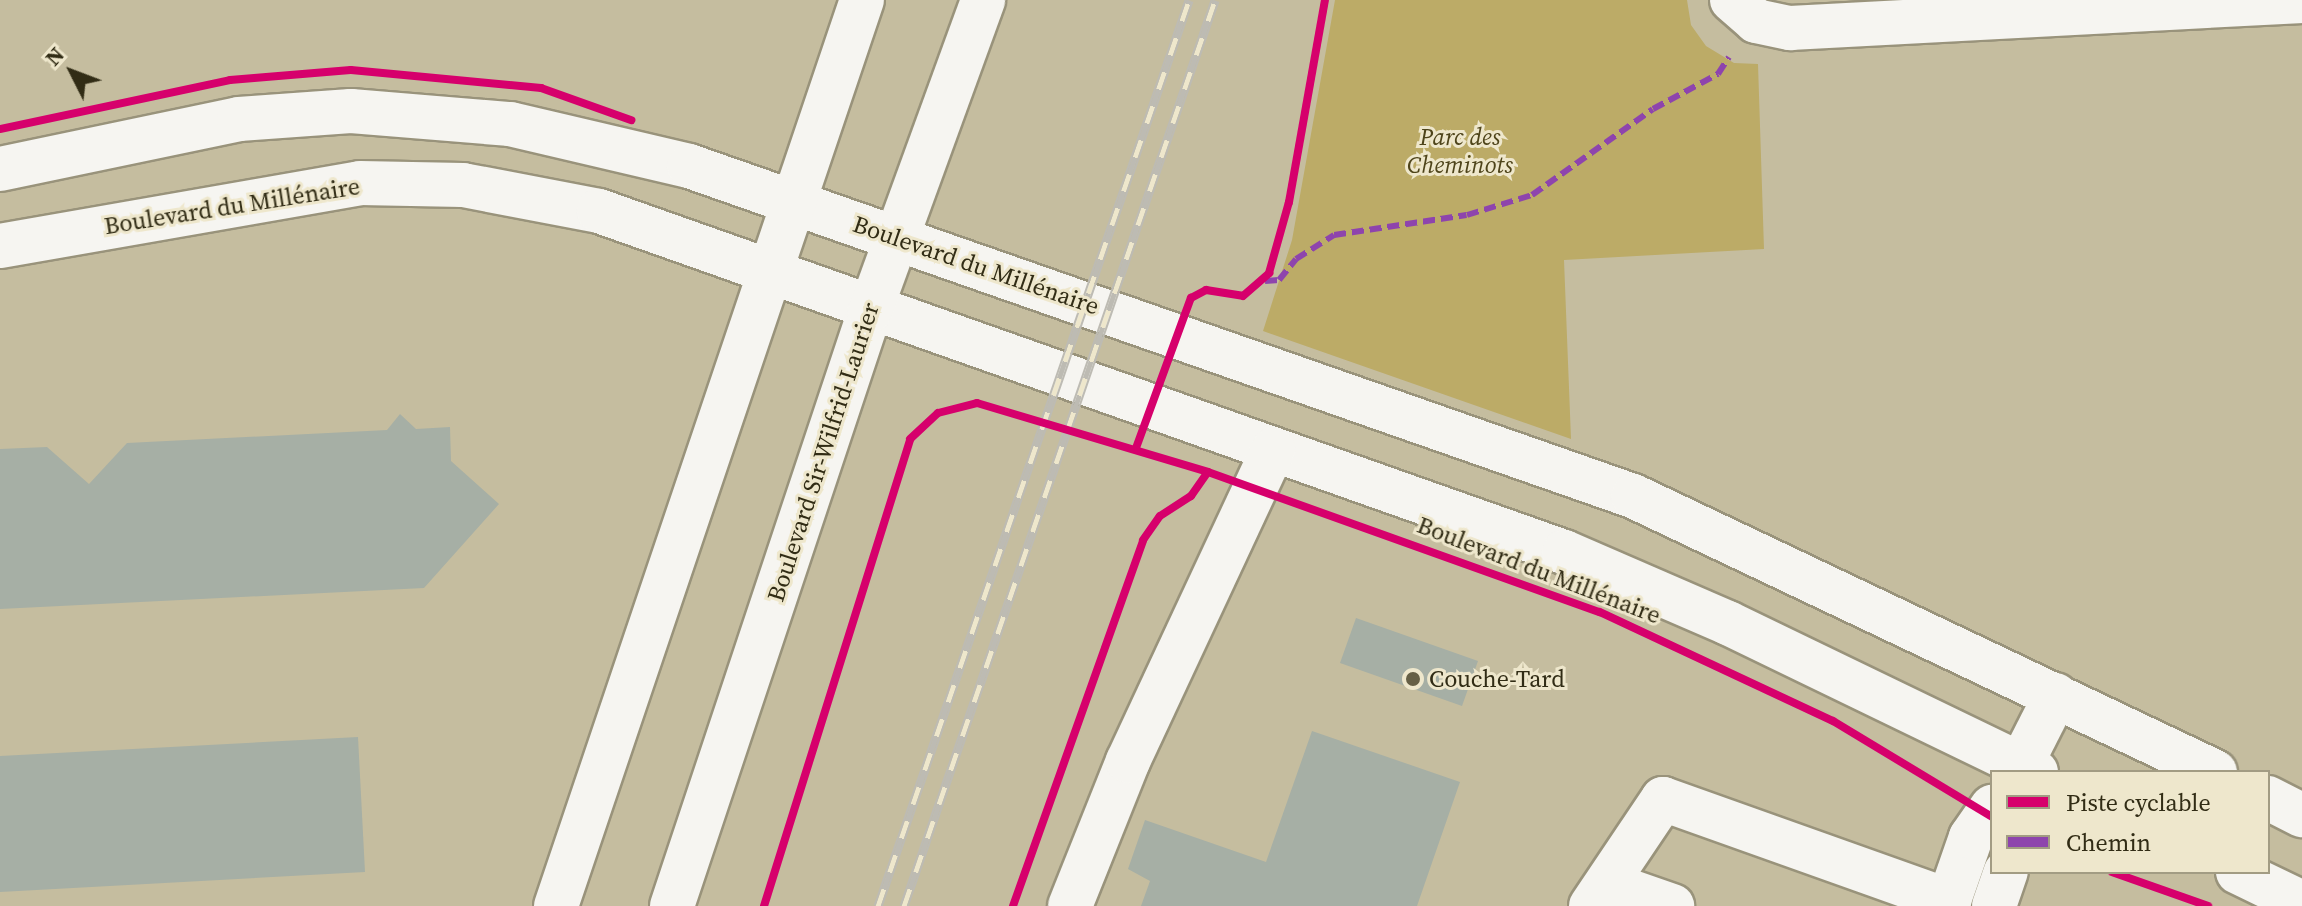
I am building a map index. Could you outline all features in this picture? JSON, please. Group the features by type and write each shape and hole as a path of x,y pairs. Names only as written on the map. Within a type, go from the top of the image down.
{"street":[{"path":"556,906 862,0"},
{"name":"Boulevard Sir-Wilfrid-Laurier","path":"672,906 870,311 983,0"},
{"path":"1732,0 1756,21 1790,28 2302,1"},
{"name":"Boulevard du Millénaire","path":"0,169 239,119 402,112 564,133 794,201 1633,496 2211,770"},
{"name":"Boulevard du Millénaire","path":"0,246 296,190 417,182 508,191 599,211 870,311 1273,450 1614,573 2024,770"},
{"path":"1070,906 1128,761 1273,450"},
{"path":"2024,770 2056,695"},
{"path":"1672,906 1600,895 1635,833 1663,799 1948,903 1971,837 1990,810"},
{"path":"2270,799 2302,815"},
{"path":"1994,906 2005,874"},
{"path":"2242,874 2302,903"}],"green space":[{"name":"Parc des Cheminots","path":"1335,0 1687,0 1691,25 1706,46 1734,63 1758,64 1764,249 1564,260 1571,439 1263,331 1292,240"}],"building":[{"path":"400,414 416,429 450,427 451,461 499,504 424,588 0,609 0,449 47,447 89,484 127,443 387,430"},
{"path":"1356,618 1478,661 1462,706 1340,663"},
{"path":"1312,731 1460,782 1417,906 1141,906 1150,881 1128,869 1145,820 1266,862"},
{"path":"358,737 365,872 0,892 0,756"}],"railway":[{"path":"878,906 1189,0"},
{"path":"904,906 1215,0"}],"marked path":[{"path":"1265,281 1279,280 1296,259 1334,235 1467,215 1532,195 1653,109 1718,74 1729,57"}],"cycle path":[{"path":"1136,448 1191,298 1206,290 1243,296 1269,273 1289,202 1325,0"},
{"path":"0,129 230,80 351,70 541,88 631,120"},
{"path":"764,906 910,439 938,413 977,403 1208,472 1600,612 1833,721 1990,816"},
{"path":"1013,906 1143,540 1160,516 1191,496 1208,472"},
{"path":"2118,874 2208,906"}],"place":[{"name":"Couche-Tard","path":"1413,679"}]}
